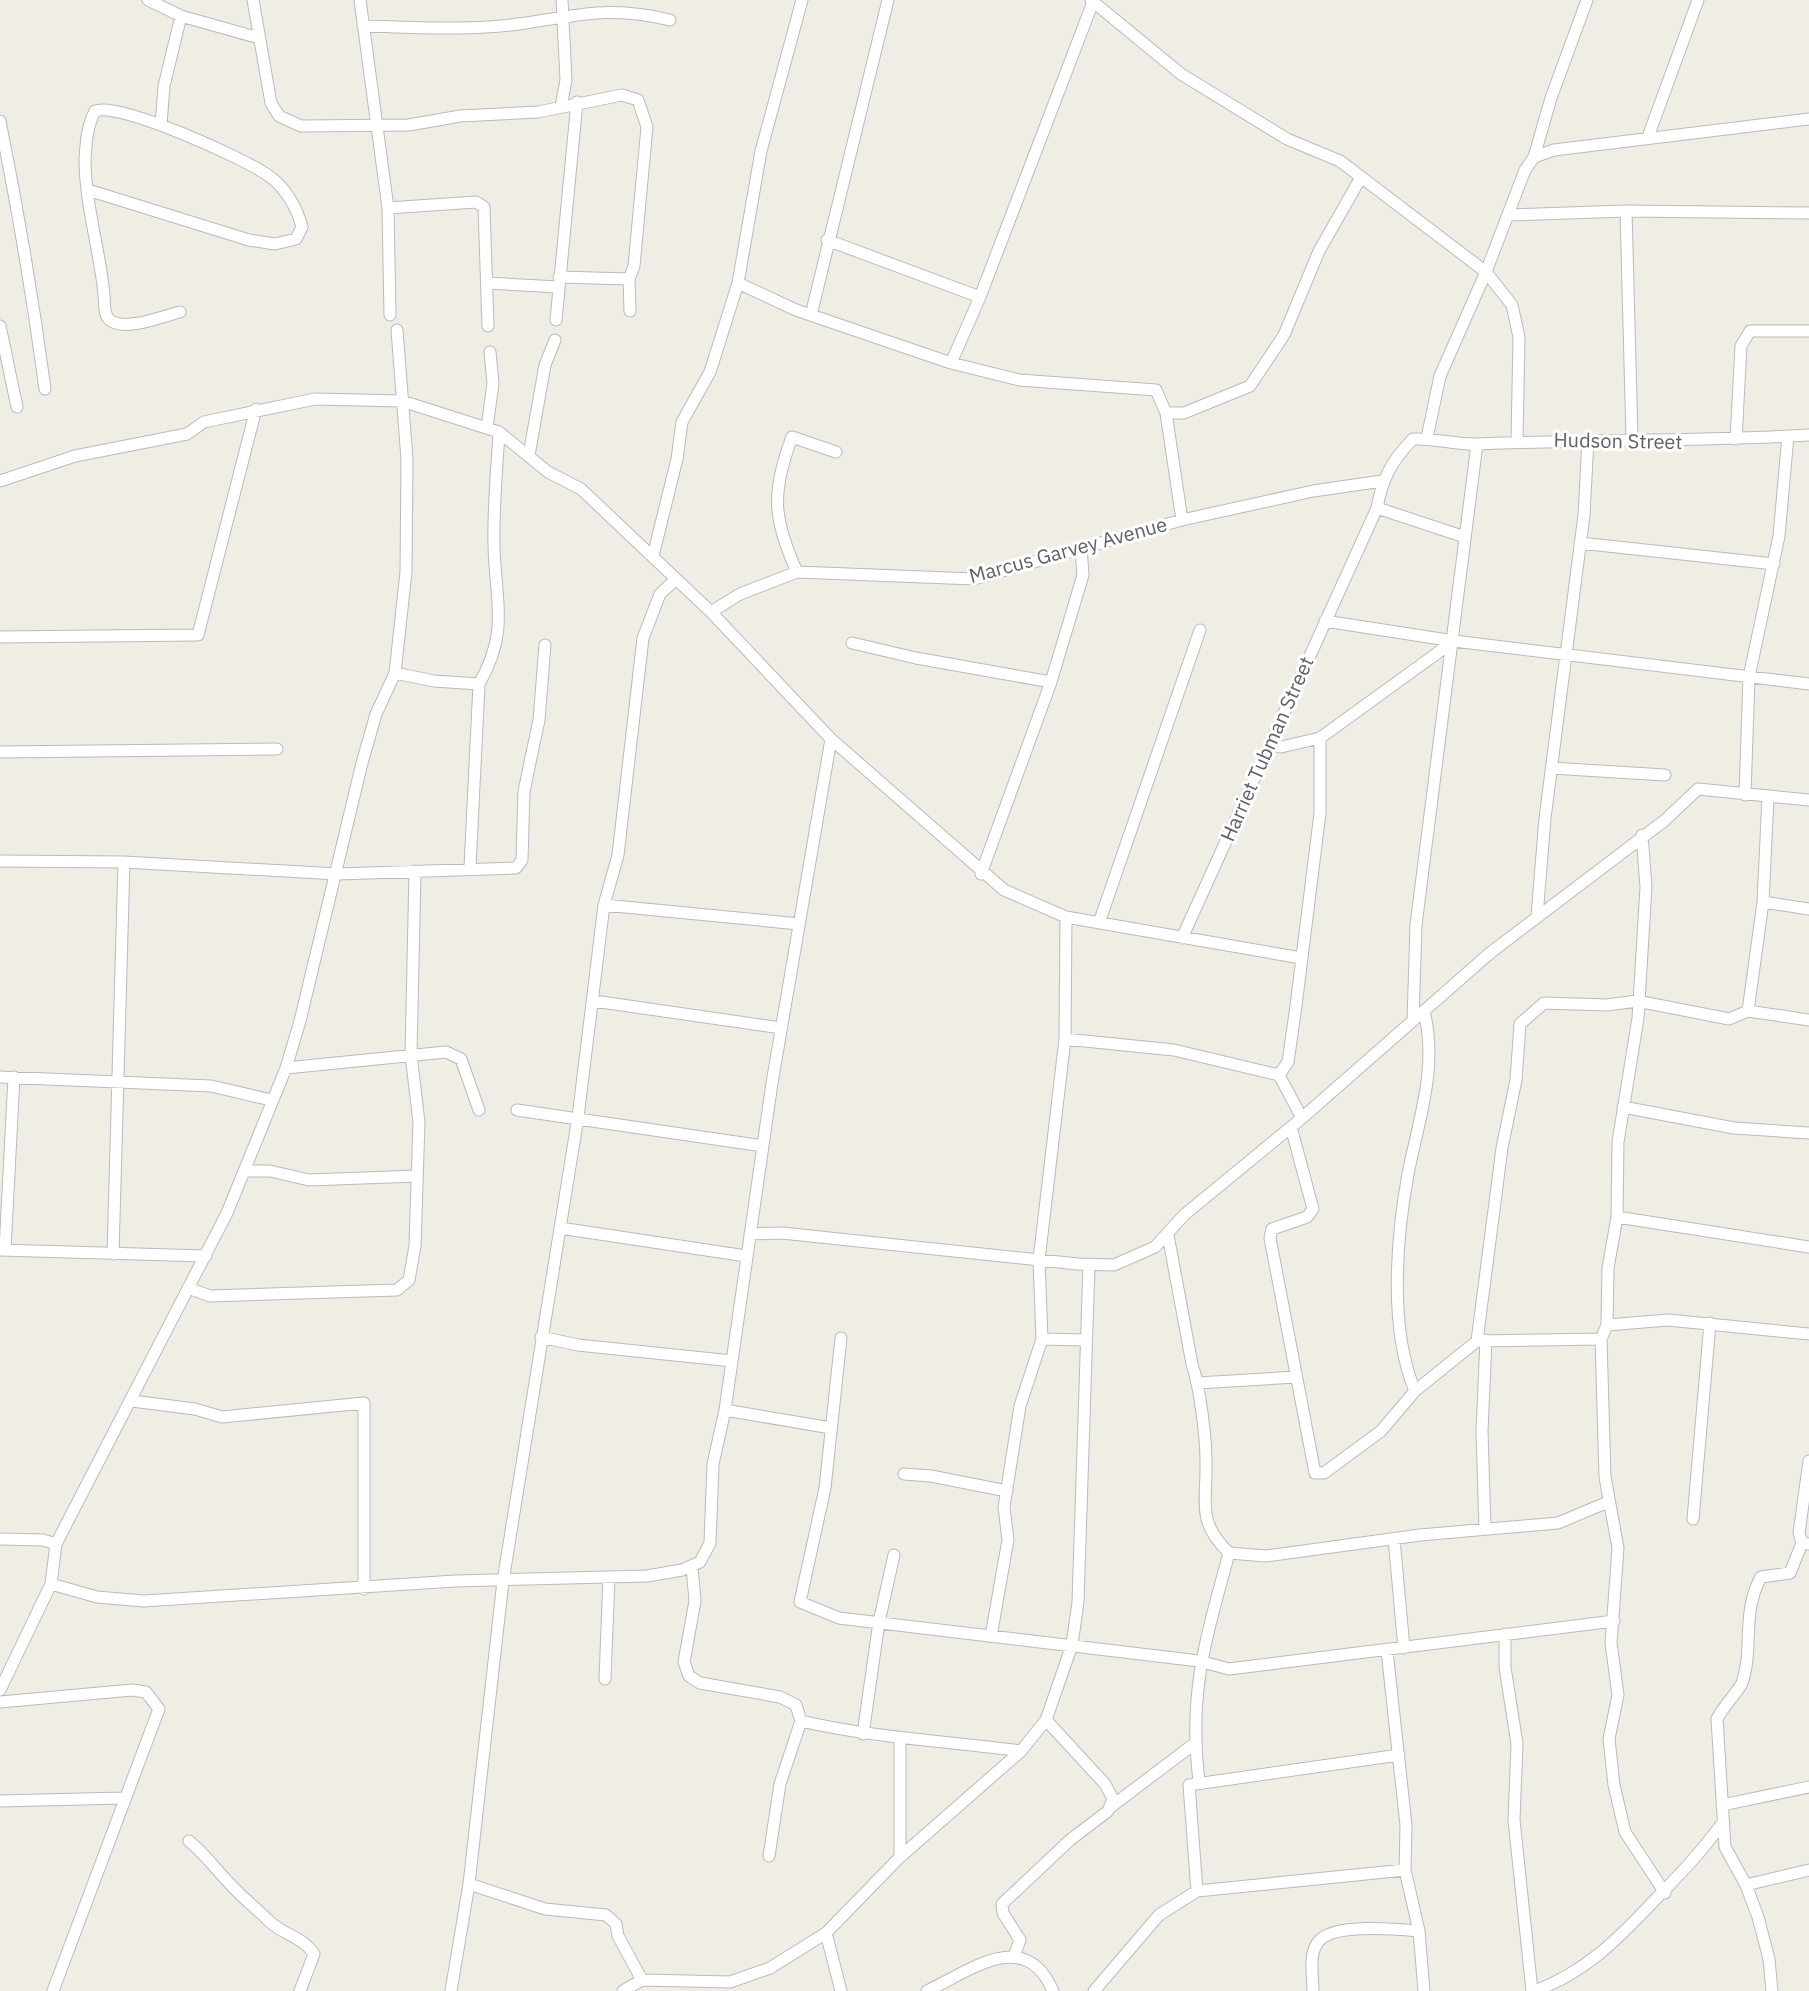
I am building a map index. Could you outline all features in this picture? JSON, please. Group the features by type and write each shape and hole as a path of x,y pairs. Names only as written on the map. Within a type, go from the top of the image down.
{"street":[{"path":"148,0 181,16 259,38"},
{"path":"253,0 271,103 279,116 301,126 374,125 507,116 622,95 638,100 645,113 634,266 629,279 630,311"},
{"path":"360,0 374,125 388,208 390,315"},
{"path":"561,107 566,80 562,0"},
{"path":"653,556 677,459 682,422 710,372 738,283 761,151 802,0"},
{"path":"811,315 888,0"},
{"path":"1382,481 1396,456 1413,439 1427,438 1440,376 1534,157 1587,0"},
{"path":"1648,137 1698,0"},
{"path":"951,363 980,297 1092,1 1181,74 1287,139 1340,161 1486,272 1512,305 1519,337 1517,440"},
{"path":"363,26 516,25 597,10 639,12 670,20"},
{"path":"161,125 164,86 181,16"},
{"path":"556,320 577,102"},
{"path":"88,190 249,240 275,244 296,239 302,227 296,206 272,177 161,125 109,108 95,111 87,135 88,190 106,316 112,322 123,324 180,312"},
{"path":"1534,157 1554,150 1648,137 1809,119"},
{"path":"0,121 14,211 30,276 45,389"},
{"path":"1166,413 1184,413 1250,386 1284,335 1319,251 1360,179"},
{"path":"388,208 476,202 484,207 488,326"},
{"path":"0,215 14,211"},
{"path":"1508,215 1626,211 1809,213"},
{"path":"1626,211 1632,439"},
{"path":"827,240 980,297"},
{"path":"488,283 629,279"},
{"path":"738,283 811,315 951,363 1019,380 1156,390 1166,413 1182,520"},
{"path":"0,326 17,407"},
{"path":"0,1690 51,1584 56,1544 206,1256 245,1171 286,1068 338,874 365,750 376,714 395,673 406,572 407,459 397,330"},
{"path":"1736,439 1741,346 1750,331 1809,331"},
{"path":"529,455 545,365 555,340"},
{"path":"470,867 479,684 491,663 500,630 494,546 490,352"},
{"path":"0,481 75,456 187,434 204,422 315,399 402,401 493,430 548,472 581,489 711,612 831,739 981,874 1038,908 1066,917 1301,958"},
{"path":"0,637 198,635 256,409"},
{"name":"Hudson Street","path":"1427,438 1477,444 1517,440 1683,442 1809,435"},
{"path":"1745,795 1749,677 1774,564 1788,436"},
{"path":"797,572 779,532 777,502 782,463 792,437 836,452"},
{"path":"1537,916 1564,652 1580,543 1588,440"},
{"path":"1413,1021 1416,925 1477,444"},
{"name":"Marcus Garvey Avenue","path":"711,612 740,594 797,572 974,579 1182,520 1313,491 1382,481"},
{"name":"Harriet Tubman Street","path":"1182,938 1377,508 1382,481"},
{"path":"1377,508 1465,537"},
{"path":"1580,543 1774,564"},
{"path":"981,874 1051,682 1083,575 1081,548"},
{"path":"451,1991 469,1884 503,1581 578,1117 604,905 618,855 643,638 660,594 675,580"},
{"path":"1325,621 1454,641 1809,684"},
{"path":"1099,923 1200,630"},
{"path":"1269,745 1281,747 1320,738 1454,641"},
{"path":"852,643 916,658 1051,682"},
{"path":"0,861 124,862 338,874 470,867 516,868 522,860 524,791 539,720 545,645"},
{"path":"395,673 434,681 479,684"},
{"path":"1279,1075 1288,1062 1320,813 1320,738"},
{"path":"51,1584 97,1597 144,1601 647,1576 692,1567 700,1562 710,1543 713,1464 725,1410 781,1028 831,739"},
{"path":"0,752 277,749"},
{"path":"1551,768 1665,775"},
{"path":"750,1234 782,1233 1089,1265 1114,1265 1131,1260 1168,1235 1184,1215 1537,916 1664,821 1698,789 1809,800"},
{"path":"1748,1011 1763,902 1768,797"},
{"path":"1642,835 1646,887 1638,1018 1618,1142 1617,1217 1608,1268 1607,1325 1601,1339 1602,1443 1608,1502 1618,1548 1611,1643 1618,1695 1609,1739 1614,1785 1625,1832 1665,1893"},
{"path":"113,1254 124,862"},
{"path":"188,1288 210,1296 397,1290 409,1280 413,1268 419,1122 411,1055 415,871"},
{"path":"1763,902 1809,909"},
{"path":"604,905 799,924"},
{"path":"991,1636 1008,1540 1004,1507 1020,1406 1042,1339 1039,1260 1065,1039 1066,917"},
{"path":"594,1001 781,1028"},
{"path":"1485,1529 1481,1340 1502,1148 1516,1080 1520,1024 1544,1003 1607,1005 1637,1001 1729,1019 1748,1011 1809,1020"},
{"path":"1415,1391 1405,1366 1397,1310 1408,1174 1428,1082 1431,1044 1424,1011"},
{"path":"1065,1039 1174,1050 1279,1075 1302,1118"},
{"path":"286,1068 446,1052 461,1059 479,1110"},
{"path":"0,1077 211,1086 271,1100"},
{"path":"14,1077 2,1250 206,1256"},
{"path":"1623,1107 1734,1128 1809,1133"},
{"path":"517,1110 763,1146"},
{"path":"1291,1127 1313,1209 1307,1217 1272,1229 1270,1238 1315,1473 1324,1473 1381,1431 1415,1391 1481,1340 1601,1339"},
{"path":"245,1171 270,1171 309,1180 417,1176"},
{"path":"1617,1217 1809,1247"},
{"path":"560,1228 746,1256"},
{"path":"1168,1235 1198,1383 1206,1462 1202,1504 1216,1541 1229,1553 1266,1556 1394,1539 1558,1523 1608,1502"},
{"path":"623,1991 642,1980 730,1987 770,1968 826,1933 900,1857 1021,1751 1046,1720 1072,1645 1078,1593 1084,1340 1089,1265"},
{"path":"1607,1325 1668,1320 1809,1334"},
{"path":"1693,1519 1710,1323"},
{"path":"541,1337 578,1345 732,1361"},
{"path":"841,1338 825,1488 800,1602 839,1618 1199,1661 1229,1669 1614,1621"},
{"path":"1042,1339 1084,1340"},
{"path":"1198,1383 1296,1377"},
{"path":"132,1401 195,1409 222,1417 364,1403 364,1589"},
{"path":"725,1410 831,1428"},
{"path":"1772,1991 1769,1959 1746,1885 1725,1847 1721,1825 1717,1719 1725,1701 1741,1687 1752,1592 1761,1577 1790,1573 1806,1544 1799,1533 1808,1493 1809,1461"},
{"path":"904,1474 931,1476 1007,1491"},
{"path":"0,1539 43,1540 56,1544"},
{"path":"1394,1539 1404,1648"},
{"path":"1199,1782 1194,1744 1199,1661 1229,1553"},
{"path":"863,1734 879,1622 894,1555"},
{"path":"692,1567 695,1601 684,1662 689,1676 700,1683 787,1700 796,1705 801,1721 780,1784 769,1856"},
{"path":"605,1679 609,1577"},
{"path":"1505,1634 1505,1667 1517,1744 1514,1820 1541,1990 1593,1961 1665,1893 1721,1825"},
{"path":"1387,1651 1406,1825 1405,1870 1419,1931 1424,1991"},
{"path":"0,1702 86,1692 146,1692 159,1709 53,1991"},
{"path":"1046,1720 1105,1784 1113,1799 1112,1806"},
{"path":"801,1721 863,1734 1021,1751"},
{"path":"900,1739 900,1857"},
{"path":"1014,1956 1020,1940 1003,1913 1002,1904 1112,1806 1194,1744"},
{"path":"1197,1891 1188,1787 1199,1782 1399,1755"},
{"path":"1722,1805 1809,1787"},
{"path":"0,1801 124,1798"},
{"path":"189,1841 219,1867 228,1882 258,1906 271,1923 307,1943 314,1954 300,1991"},
{"path":"1094,1991 1159,1915 1197,1891 1405,1870"},
{"path":"1746,1885 1809,1870"},
{"path":"469,1884 545,1909 606,1915 616,1924 618,1936 642,1980"},
{"path":"1313,1991 1313,1951 1327,1935 1355,1930 1419,1931"},
{"path":"826,1933 841,1991"},
{"path":"927,1991 991,1959 1014,1956 1040,1969 1053,1991"}]}
